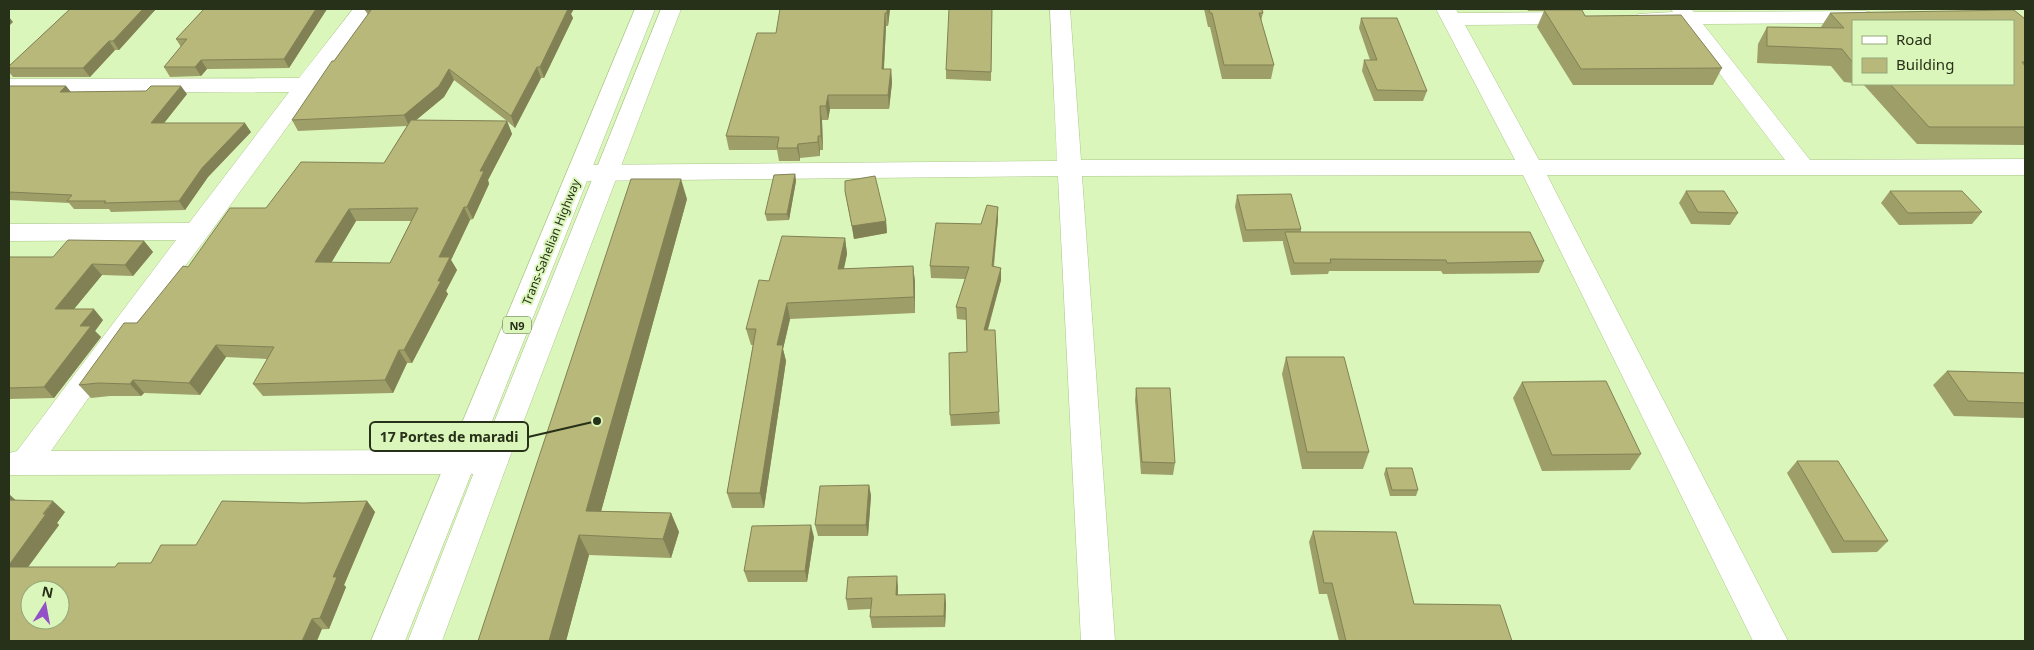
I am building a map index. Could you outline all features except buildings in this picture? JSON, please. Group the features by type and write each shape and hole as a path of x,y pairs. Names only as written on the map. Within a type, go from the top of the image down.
{"main road":[{"path":"17,464 198,231 363,9"},
{"name":"Trans-Sahelian Highway","path":"388,641 646,9"},
{"name":"N9","path":"425,641 493,462 671,9"},
{"path":"1060,9 1098,641"},
{"path":"1684,13 1804,168"},
{"path":"1628,18 1684,13 1886,17"},
{"path":"1599,18 1449,14 1531,168 1770,641"},
{"path":"9,86 306,85"},
{"path":"579,173 1069,168 2025,167"},
{"path":"9,232 198,231"},
{"path":"17,464 493,462"}],"place":[{"name":"17 Portes de maradi","path":"597,421"}]}
